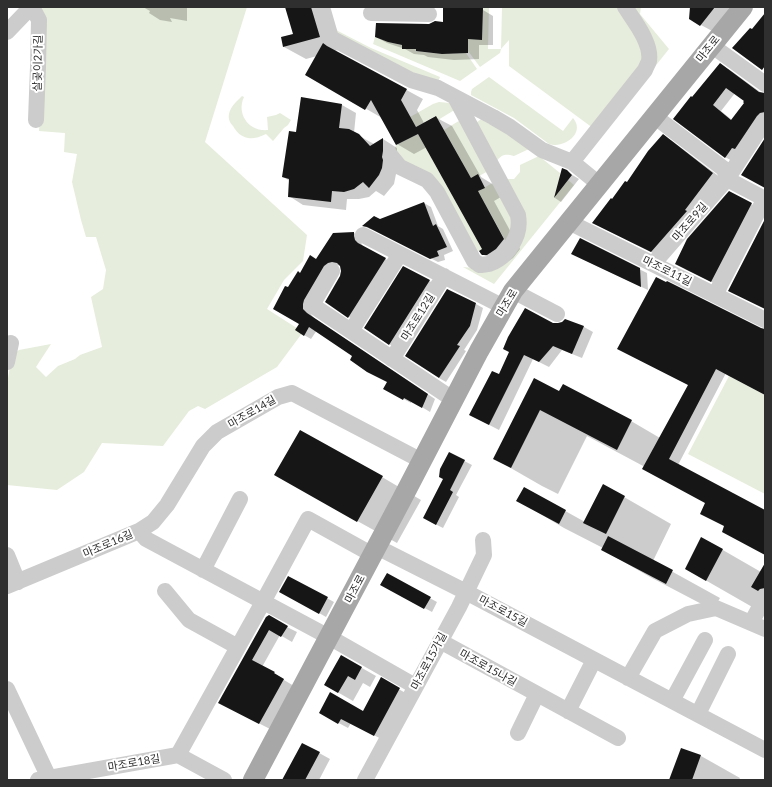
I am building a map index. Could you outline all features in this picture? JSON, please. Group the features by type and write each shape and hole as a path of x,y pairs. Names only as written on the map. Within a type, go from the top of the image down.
{"main road":[{"name":"마조로","path":"253,780 375,551 479,351 509,299 599,184 742,7"}],"street":[{"path":"7,14 31,7"},
{"path":"7,32 31,7"},
{"name":"살곶이2가길","path":"31,7 39,20 36,120"},
{"path":"322,7 332,38 411,80 438,88 510,127 542,150 572,162 599,184"},
{"path":"572,162 645,70 649,62 649,54 644,37 625,7"},
{"path":"372,13 429,14"},
{"path":"711,45 765,84"},
{"path":"391,156 400,167 427,180 437,192 474,261 480,265 495,262 503,257 512,246 517,234 519,224 518,215 456,99"},
{"path":"654,116 724,170 726,179 763,194 715,295"},
{"name":"마조로9길","path":"653,264 726,179 765,121"},
{"name":"마조로11길","path":"569,222 765,320"},
{"path":"363,235 444,276 557,314"},
{"path":"351,331 400,254"},
{"path":"332,271 312,305 454,400"},
{"name":"마조로12길","path":"392,359 444,276"},
{"path":"7,362 11,343"},
{"name":"마조로14길","path":"139,531 152,522 167,505 203,446 217,432 278,397 292,393 422,460"},
{"path":"203,570 240,499"},
{"path":"224,780 178,755 308,519 375,551"},
{"name":"마조로16길","path":"12,584 139,531 146,539 329,637"},
{"name":"마조로15가길","path":"365,780 466,592 484,555 482,540"},
{"name":"마조로15길","path":"375,551 466,592 765,750"},
{"path":"7,555 12,584"},
{"path":"165,592 189,620 238,647"},
{"path":"628,678 655,631 688,614 716,608 758,626 765,597"},
{"path":"329,637 416,686"},
{"path":"672,701 705,640"},
{"name":"마조로15나길","path":"440,641 618,738"},
{"path":"698,714 728,654"},
{"path":"568,711 594,660"},
{"path":"7,689 46,779"},
{"path":"518,733 537,694"},
{"name":"마조로18길","path":"46,779 178,755"}],"green space":[{"path":"38,7 247,7 205,142 307,235 303,261 284,280 267,309 303,332 277,367 205,409 198,406 189,411 163,446 102,443 84,472 57,490 7,485 7,384 12,355 19,350 51,344 36,367 46,377 58,366 75,359 80,355 102,347 91,297 103,289 106,270 96,237 86,237 81,220 72,182 77,154 64,152 65,133 39,131 45,18"},
{"path":"502,7 641,7 640,14 669,49 601,134 509,66 509,40 501,49"},
{"path":"483,8 489,8 488,49 501,49 500,53 480,67 468,51 468,39 482,39"},
{"path":"336,30 371,48 440,77 438,82 383,62 336,39"},
{"path":"375,37 416,49 416,51 442,54 466,53 477,69 460,81 373,44"},
{"path":"489,77 563,131 573,118 577,129 575,134 567,142 555,145 549,144 514,118 471,95 472,89"},
{"path":"242,96 244,97 242,103 243,115 246,121 255,128 268,130 267,117 280,113 291,120 273,141 266,134 256,138 243,137 231,124 229,118 230,111 234,104"},
{"path":"439,102 450,103 456,109 438,120 435,116 416,127 410,117"},
{"path":"462,119 490,170 479,176 471,178 444,130"},
{"path":"481,119 495,126 529,149 514,156 502,156 497,161 476,123"},
{"path":"418,134 482,249 476,253 398,154 395,148 396,145"},
{"path":"539,156 560,173 559,180 564,185 568,180 574,185 494,284 463,267 474,268 518,240 507,179 514,179 520,172 520,165"},
{"path":"496,181 515,216 509,247 478,191"},
{"path":"729,376 765,395 765,494 688,454"}],"building":[{"path":"285,7 311,7 320,37 283,47 281,37 293,34"},
{"path":"443,7 483,8 482,40 468,39 468,53 442,54 416,51 416,49 402,49 402,45 375,37 376,23 429,24 435,21 443,22"},
{"path":"690,7 715,7 700,26 689,19"},
{"path":"765,13 765,66 762,70 732,48 750,28 752,29"},
{"path":"323,43 407,89 401,100 416,127 436,116 471,178 478,174 485,188 478,191 504,239 496,249 487,255 481,254 479,251 482,249 418,134 396,145 371,100 365,110 305,75"},
{"path":"720,63 759,92 765,93 765,112 760,113 757,116 735,149 732,148 725,158 673,119 691,96 692,97","holes":["726,88 744,101 731,120 713,105"]},
{"path":"301,97 342,104 339,128 349,129 359,134 370,146 383,138 382,168 379,175 369,188 363,182 354,189 344,192 332,191 331,202 288,197 289,179 282,177 289,131 296,132"},
{"path":"663,134 713,173 685,210 687,211 651,252 592,223 625,181 627,182 648,151"},
{"path":"765,138 765,188 741,175"},
{"path":"562,168 567,170 572,175 554,198"},
{"path":"729,191 752,203 711,282 675,264 687,239"},
{"path":"424,202 433,226 436,224 447,247 437,251 439,256 430,259 367,227 362,226 374,216 380,219"},
{"path":"765,219 765,309 728,291"},
{"path":"354,232 355,240 358,243 386,258 348,318 325,302 340,276 341,271 340,266 337,263 332,262 324,266 304,300 303,309 428,394 422,408 383,389 387,382 367,372 350,360 352,356 309,327 304,336 295,330 299,324 273,309 285,286 288,287 298,271 300,273 310,255 316,259 333,233"},
{"path":"580,238 640,268 641,287 571,254"},
{"path":"403,266 430,280 389,345 364,328"},
{"path":"656,277 765,329 765,395 716,369 669,459 765,510 765,555 722,532 724,526 700,514 705,503 642,469 688,385 617,349"},
{"path":"447,289 476,303 470,326 457,345 460,346 439,378 405,356"},
{"path":"525,308 553,323 562,322 565,319 584,326 572,354 553,346 539,362 524,355 489,425 469,415 492,371 499,374 509,352 503,349 508,337"},
{"path":"534,378 559,391 563,384 632,420 617,450 540,410 511,468 493,459"},
{"path":"300,430 383,476 357,522 274,475"},
{"path":"449,452 465,460 450,490 453,492 436,525 423,518 443,479 439,477 440,469"},
{"path":"603,484 625,496 606,534 583,523"},
{"path":"524,487 566,510 559,524 516,501"},
{"path":"608,536 673,570 666,584 601,550"},
{"path":"701,537 723,549 706,581 685,569"},
{"path":"765,563 765,588 758,591 751,587"},
{"path":"387,573 431,597 424,609 380,585"},
{"path":"288,576 328,597 319,614 279,592"},
{"path":"269,615 288,626 281,637 269,630 252,660 275,672 274,673 284,679 259,724 218,703 266,617"},
{"path":"341,655 362,667 355,680 348,676 338,693 324,685"},
{"path":"381,677 400,688 374,736 341,719 338,724 319,713 330,692 363,711"},
{"path":"302,743 320,752 305,780 282,780"},
{"path":"681,748 701,755 692,780 669,780"}]}
